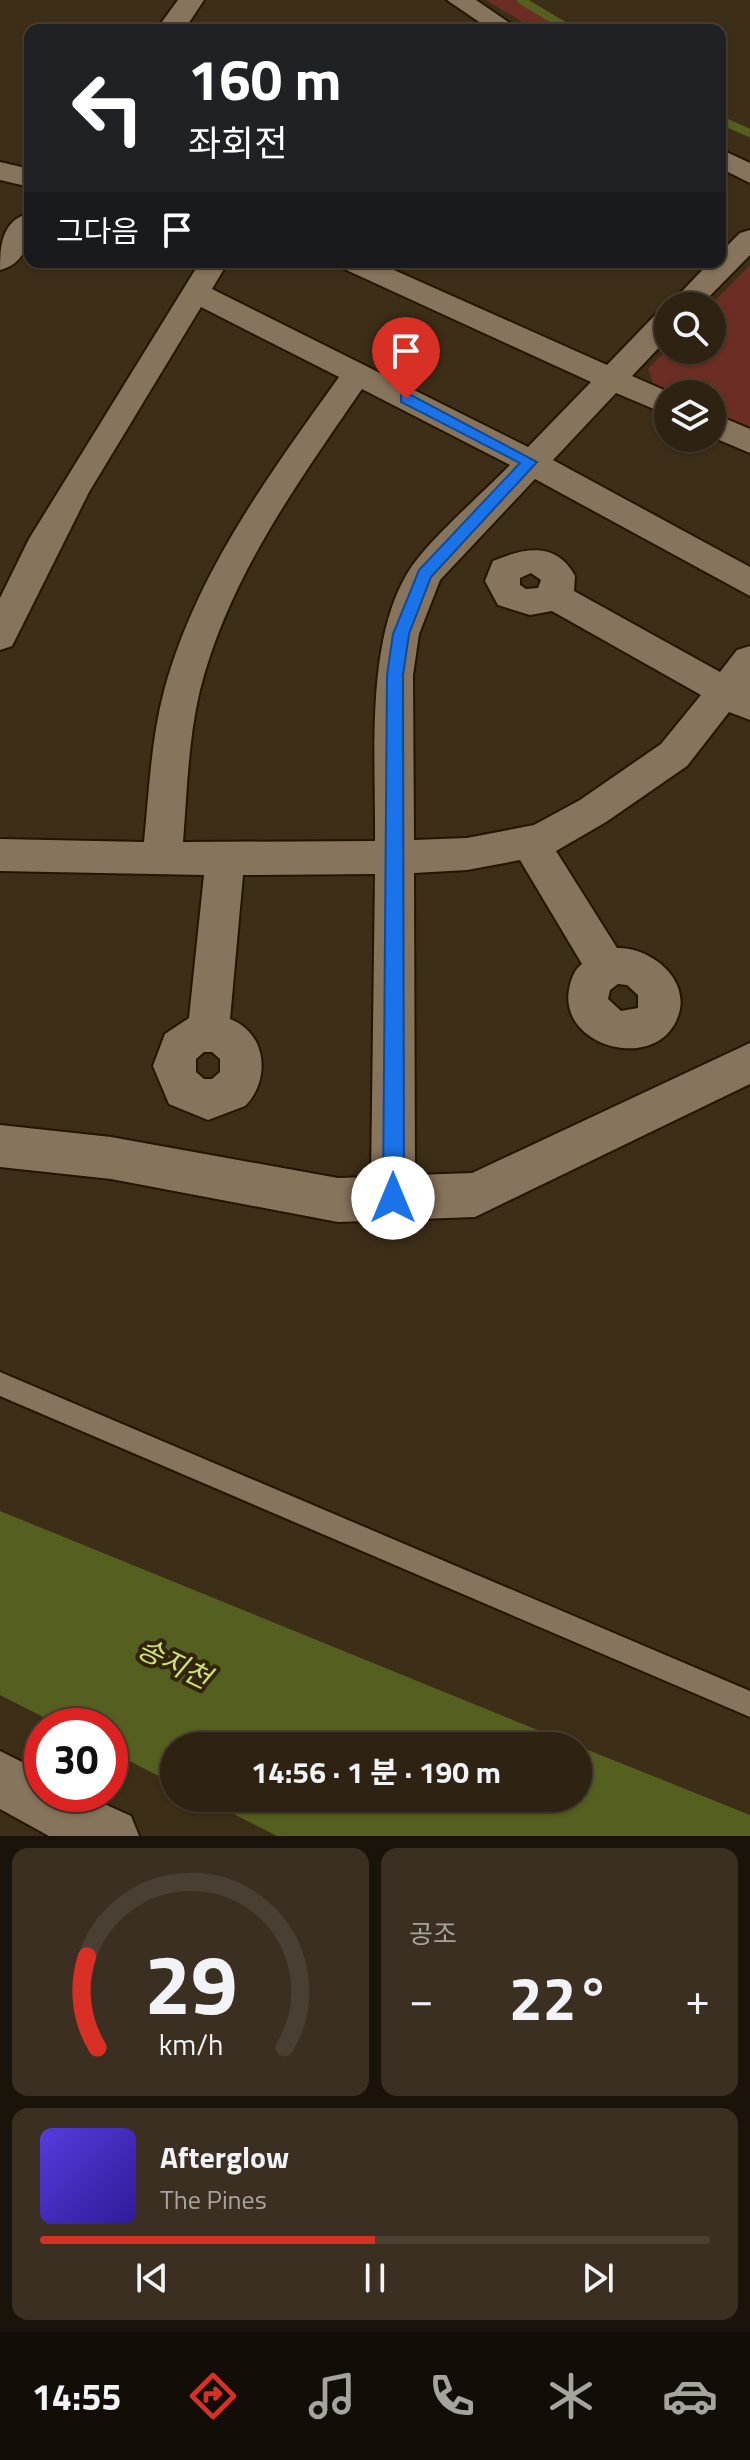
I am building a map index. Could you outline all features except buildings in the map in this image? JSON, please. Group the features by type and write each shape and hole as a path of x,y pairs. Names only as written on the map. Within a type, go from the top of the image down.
{"street":[{"path":"174,24 191,0"},
{"path":"462,11 493,24"},
{"path":"726,161 750,175"},
{"path":"0,171 24,177"},
{"path":"0,260 24,230"},
{"path":"726,263 750,239"},
{"path":"0,637 18,593 76,484 210,268"},
{"path":"365,268 654,397"},
{"path":"697,292 721,268"},
{"path":"196,292 530,462 750,583"},
{"path":"393,1198 395,675 401,634 425,574 654,334"},
{"path":"162,859 181,694 196,640 225,569 357,374"},
{"path":"726,431 750,442"},
{"path":"554,596 736,698"},
{"path":"0,855 162,859 394,857 467,854 542,840 593,811 674,755 736,698 750,660"},
{"path":"529,842 607,969"},
{"path":"208,1033 225,859"},
{"path":"0,1146 111,1158 338,1200 475,1195 750,1063"},
{"path":"0,1778 61,1813 111,1836"}],"lane":[{"path":"0,1384 750,1704"}],"shaded area":[{"path":"486,0 514,0 553,24 526,24"},
{"path":"750,265 750,433 726,421 726,380 654,380 654,386 648,369 654,363 726,364 724,292"}],"water":[{"name":"송지천","path":"0,1511 543,1732 160,1732 160,1777 128,1760 128,1708 26,1708 0,1695"},
{"path":"592,1752 750,1815 750,1836 277,1836 230,1812 592,1812"}],"waterway":[{"path":"521,0 561,24"},
{"path":"726,123 750,133"}],"route":[{"path":"393,1198 395,675 401,634 425,574 530,462 406,399"}]}
